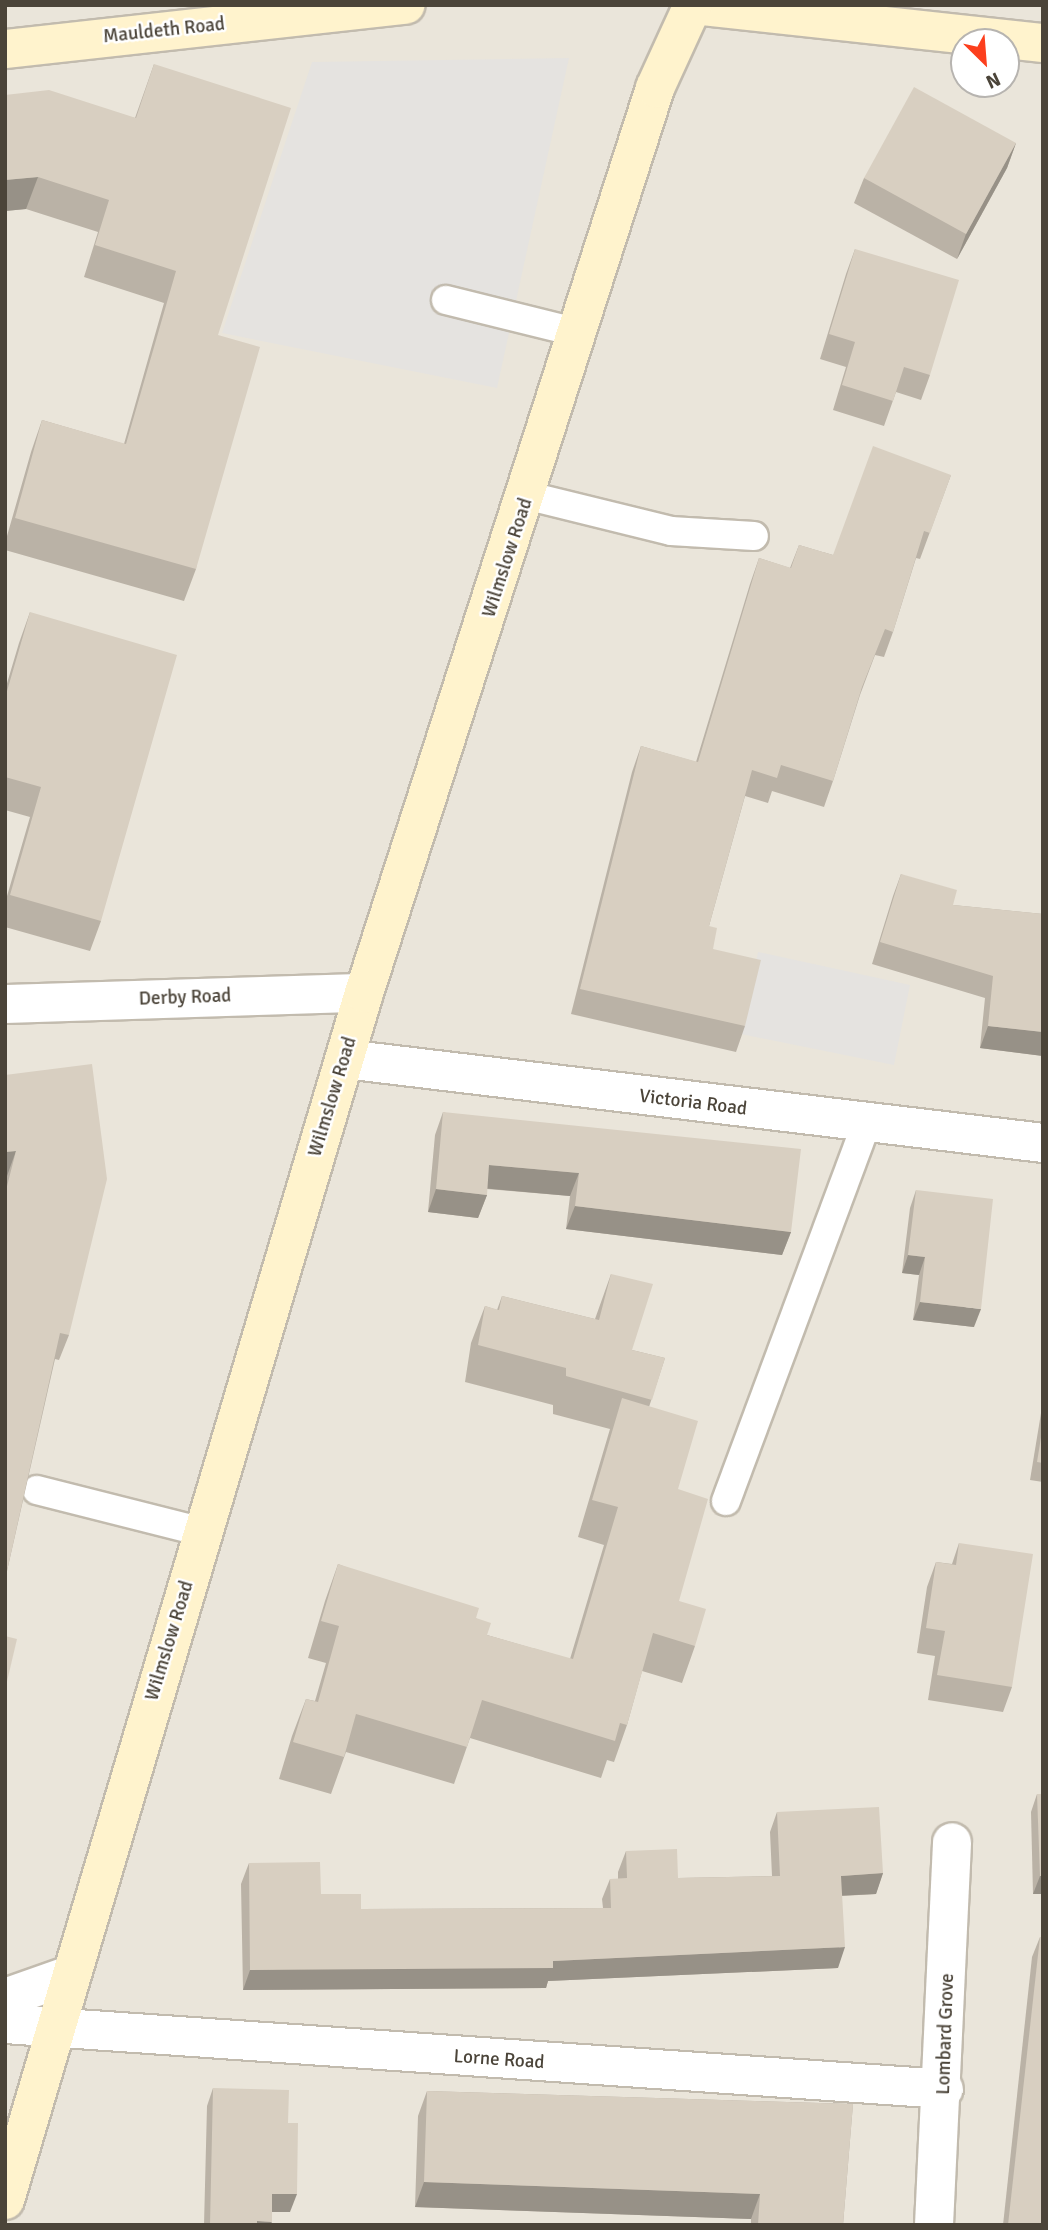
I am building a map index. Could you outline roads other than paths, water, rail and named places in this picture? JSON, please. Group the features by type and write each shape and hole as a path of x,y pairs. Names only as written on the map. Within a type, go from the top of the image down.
{"main road":[{"path":"692,5 1043,43"},
{"name":"Wilmslow Road","path":"5,2200 365,993 529,496 655,88 692,5"},
{"name":"Mauldeth Road","path":"5,49 392,6"}],"street":[{"name":"Derby Road","path":"7,996 365,993"},
{"name":"Victoria Road","path":"345,1059 866,1124 1043,1143"},
{"name":"Lombard Grove","path":"934,2225 944,2088 952,1842"},
{"path":"5,1998 70,1975"},
{"name":"Lorne Road","path":"5,2024 53,2032 944,2088"}],"lane":[{"path":"446,300 579,333"},
{"path":"529,496 671,531 754,536"},
{"path":"726,1501 866,1124"},
{"path":"37,1490 203,1532"}]}
